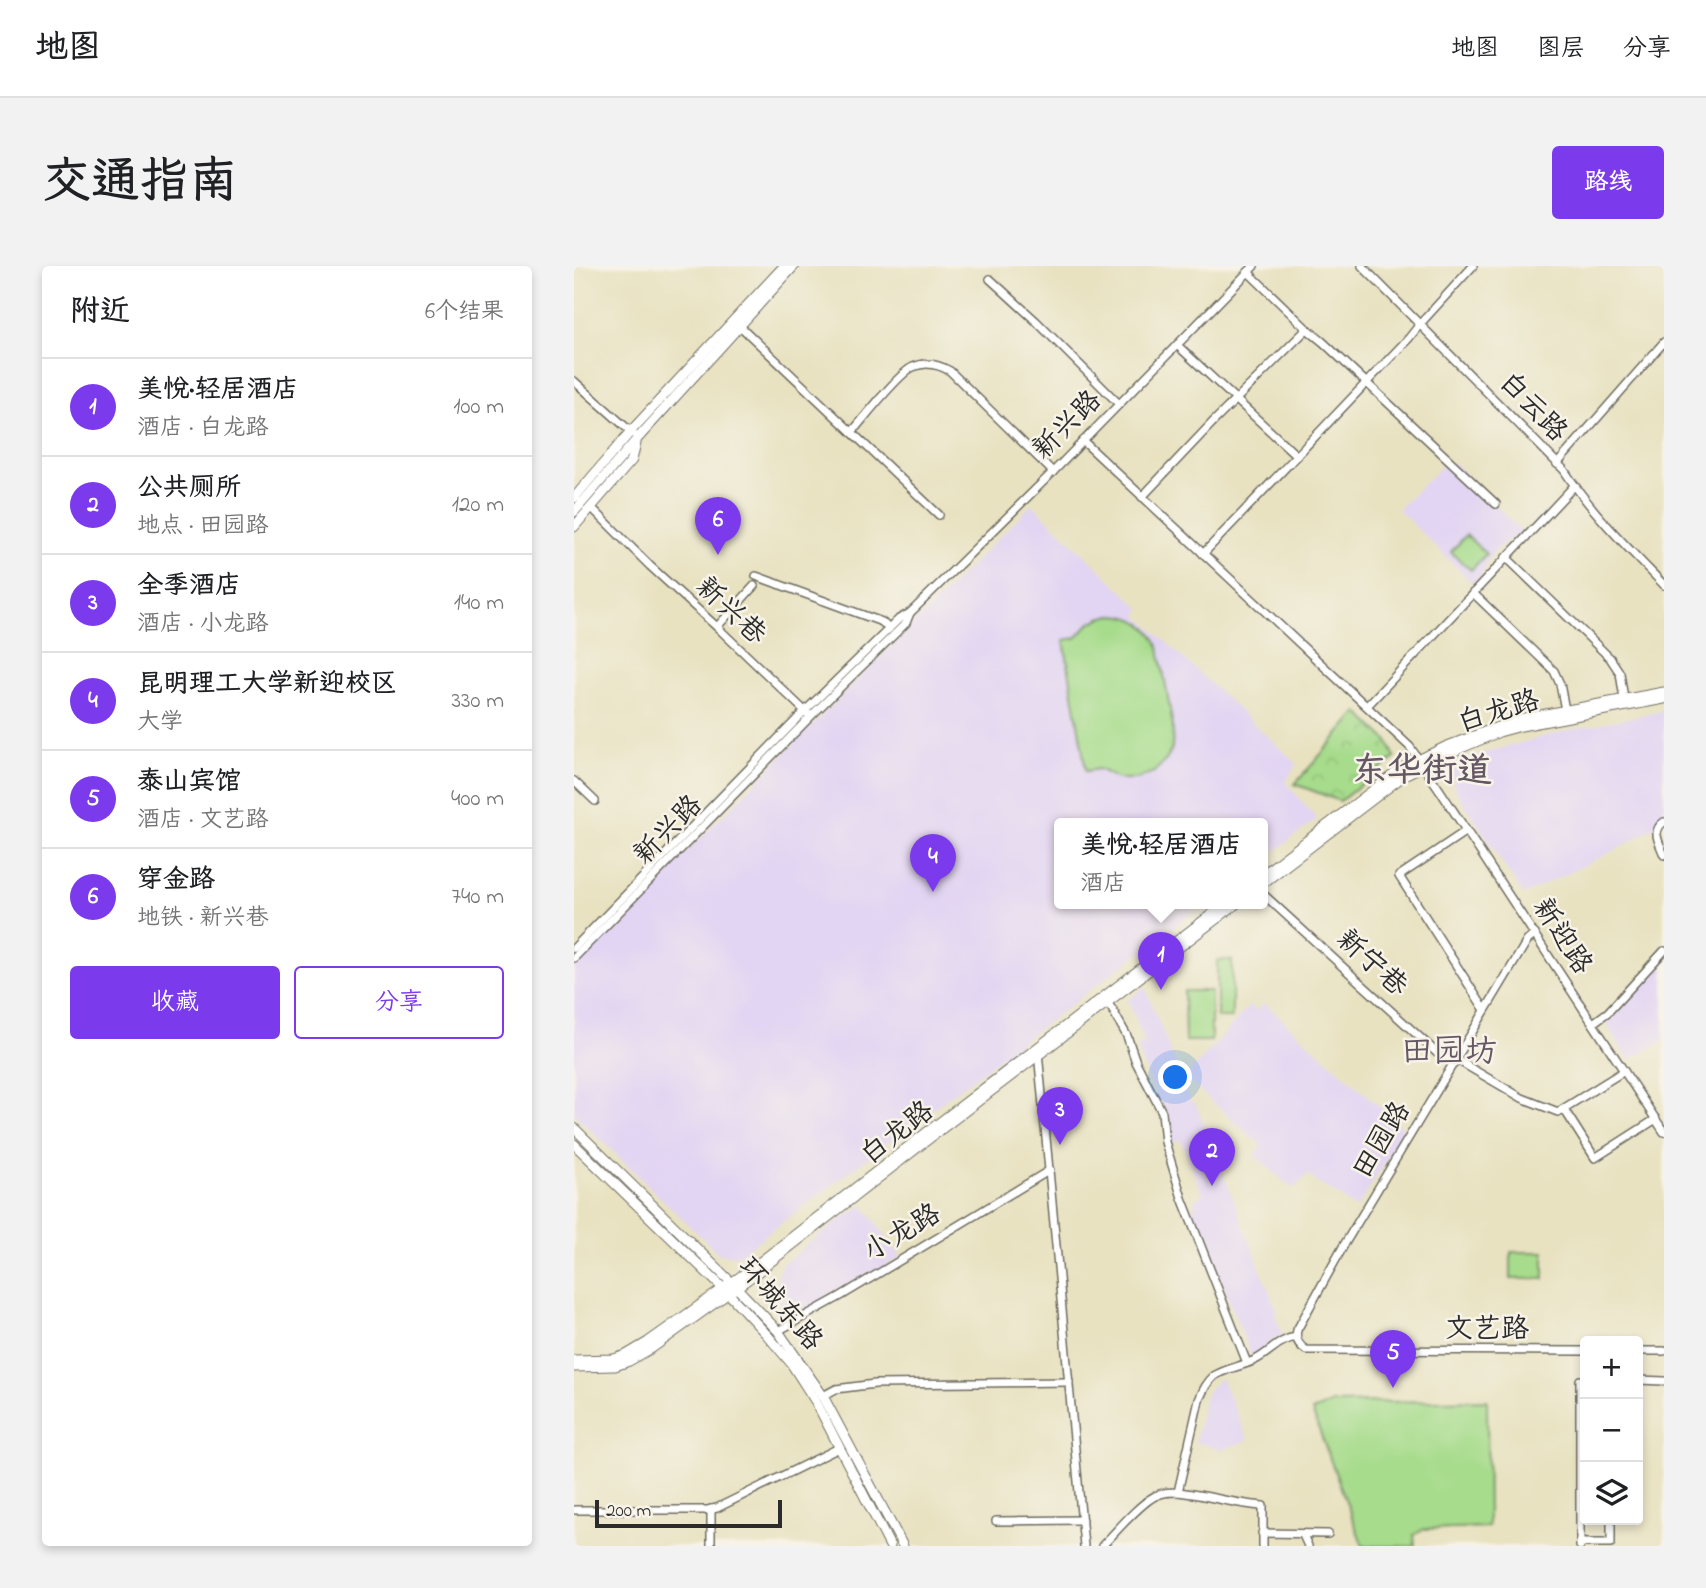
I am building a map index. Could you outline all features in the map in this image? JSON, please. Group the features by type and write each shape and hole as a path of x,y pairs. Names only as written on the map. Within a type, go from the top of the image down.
{"main road":[{"path":"574,512 634,434 784,266"},
{"path":"574,498 740,326 794,266"},
{"path":"574,527 632,460 634,434"},
{"name":"白龙路","path":"1268,879 1421,762 1497,726 1519,719 1664,692"},
{"name":"白龙路","path":"1268,870 1402,768 1521,726 1664,699"},
{"name":"白龙路","path":"574,1360 614,1359 626,1355 735,1285 1219,909"},
{"name":"白龙路","path":"1038,1052 1108,1004 1230,909"},
{"name":"环城东路","path":"574,1128 735,1285 778,1331 823,1396 903,1546"},
{"name":"环城东路","path":"574,1144 726,1291 791,1363 816,1402 890,1546"},
{"name":"白龙路","path":"574,1367 615,1366 629,1361 652,1348 726,1291"}],"street":[{"name":"白云路","path":"1362,266 1558,464 1610,531 1664,585"},
{"path":"1203,554 1409,338 1473,266"},
{"path":"1251,269 1307,329 1496,504"},
{"name":"新兴路","path":"574,958 889,629 910,613 1053,471 1251,269"},
{"path":"990,279 1119,404"},
{"path":"740,326 939,515"},
{"path":"1142,497 1307,329"},
{"path":"1177,345 1297,456"},
{"path":"1558,464 1663,345"},
{"path":"852,432 909,369 924,364 939,364 950,371 1053,471"},
{"path":"574,382 634,434"},
{"name":"新迎路","path":"1083,441 1410,747 1664,1132"},
{"path":"1367,706 1574,486"},
{"name":"新兴巷","path":"592,508 808,714"},
{"path":"1506,557 1611,658 1620,673 1624,699"},
{"path":"756,576 882,622 889,629"},
{"path":"717,627 754,586"},
{"path":"1473,593 1554,671 1560,684 1565,710"},
{"name":"新兴路","path":"574,948 808,714 905,623 910,613"},
{"path":"574,781 595,801"},
{"path":"1664,822 1658,827 1656,834 1664,855"},
{"path":"1466,831 1399,876 1485,1010"},
{"name":"新宁巷","path":"1268,898 1437,1053 1522,1098 1558,1112 1564,1109"},
{"name":"田园路","path":"1296,1337 1297,1330 1344,1245 1485,1010 1527,942 1535,934"},
{"path":"1593,1023 1608,1012 1664,951"},
{"path":"1108,1004 1127,1036 1136,1062 1162,1112 1165,1142 1182,1198 1247,1363"},
{"path":"1038,1052 1084,1546"},
{"path":"1623,1071 1564,1109 1595,1158 1656,1119"},
{"name":"小龙路","path":"778,1331 1050,1170"},
{"path":"1178,1492 1203,1389 1217,1374 1259,1359 1283,1342 1296,1337"},
{"name":"文艺路","path":"1296,1337 1300,1347 1306,1350 1580,1351"},
{"path":"1643,1351 1664,1351"},
{"path":"1643,1380 1664,1381"},
{"path":"823,1396 836,1389 874,1384 1069,1382"},
{"path":"1583,1399 1580,1545 1611,1543 1611,1525"},
{"path":"574,1510 718,1508 839,1448"},
{"path":"1102,1546 1145,1503 1167,1492 1202,1494 1263,1506 1262,1546"},
{"path":"711,1546 712,1509"},
{"path":"996,1521 1082,1520"},
{"path":"1262,1533 1328,1534"},
{"path":"1303,1535 1308,1546"}],"shaded area":[{"path":"1444,464 1455,464 1522,532 1520,536 1495,550 1482,575 1473,584 1398,509"},
{"path":"1032,504 1141,609 1137,615 1297,764 1285,782 1317,819 1268,856 1268,818 1054,818 1054,909 1197,909 739,1255 719,1254 574,1114 574,965"},
{"path":"1664,711 1664,820 1623,846 1523,895 1456,791 1448,766 1465,758 1568,730"},
{"path":"1664,955 1664,1040 1629,1060 1606,1023"},
{"path":"1145,987 1191,1103 1195,1102 1277,1311 1275,1315 1283,1335 1268,1343 1269,1347 1252,1358 1192,1208 1195,1206 1193,1200 1203,1195 1181,1140 1170,1143 1169,1128 1136,1047 1145,1042 1128,1000"},
{"path":"1264,1003 1406,1130 1356,1209 1308,1174 1293,1189 1254,1155 1262,1146 1185,1078 1250,1005 1257,1011"},
{"path":"863,1205 901,1257 791,1321 774,1291 781,1265"},
{"path":"1221,1378 1248,1440 1221,1450 1195,1442 1205,1396"}],"green space":[{"path":"1466,535 1486,554 1471,570 1451,552"},
{"path":"1112,615 1128,617 1142,624 1156,641 1173,726 1172,748 1167,759 1154,772 1137,779 1118,779 1099,769 1086,771 1064,640 1076,638 1089,624"},
{"path":"1358,712 1388,741 1395,758 1340,801 1295,784"},
{"path":"1217,960 1232,960 1232,1018 1217,1018"},
{"path":"1184,991 1211,991 1211,1041 1185,1041"},
{"path":"1511,1252 1544,1252 1544,1279 1511,1279"},
{"path":"1487,1400 1488,1527 1424,1529 1414,1535 1415,1546 1363,1546 1312,1411 1332,1403"}],"place":[{"name":"穿金路","path":"718,555"},
{"name":"昆明理工大学新迎校区","path":"933,892"},
{"name":"美悦·轻居酒店","path":"1161,990"},
{"name":"全季酒店","path":"1060,1145"},
{"name":"公共厕所","path":"1212,1186"},
{"name":"泰山宾馆","path":"1393,1388"}],"district":[{"name":"东华街道","path":"1422,772"},
{"name":"田园坊","path":"1449,1053"}]}
